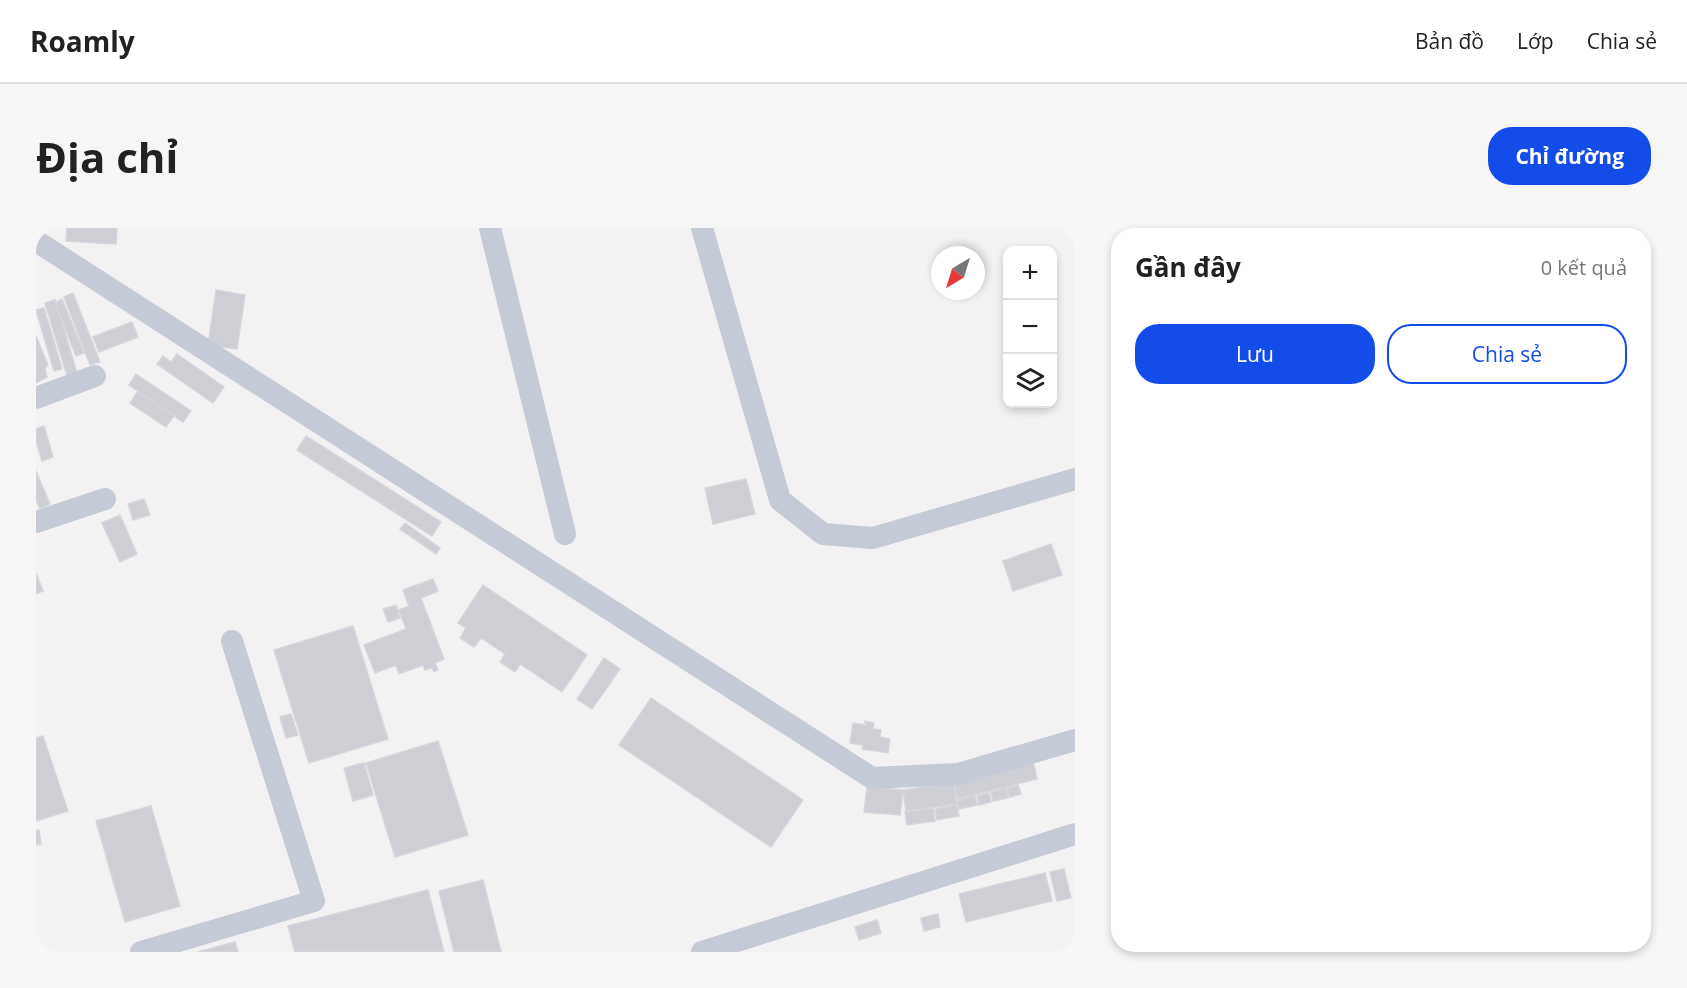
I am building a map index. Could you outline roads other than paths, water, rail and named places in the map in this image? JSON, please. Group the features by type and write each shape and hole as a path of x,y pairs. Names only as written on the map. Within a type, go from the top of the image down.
{"street":[{"path":"490,228 565,534"},
{"path":"702,228 780,500 823,534 873,538 1075,479"},
{"path":"36,241 872,778 958,774 1075,740"},
{"path":"36,398 95,376"},
{"path":"36,522 105,499"},
{"path":"141,952 315,901 232,642"},
{"path":"702,952 1075,834"}]}
